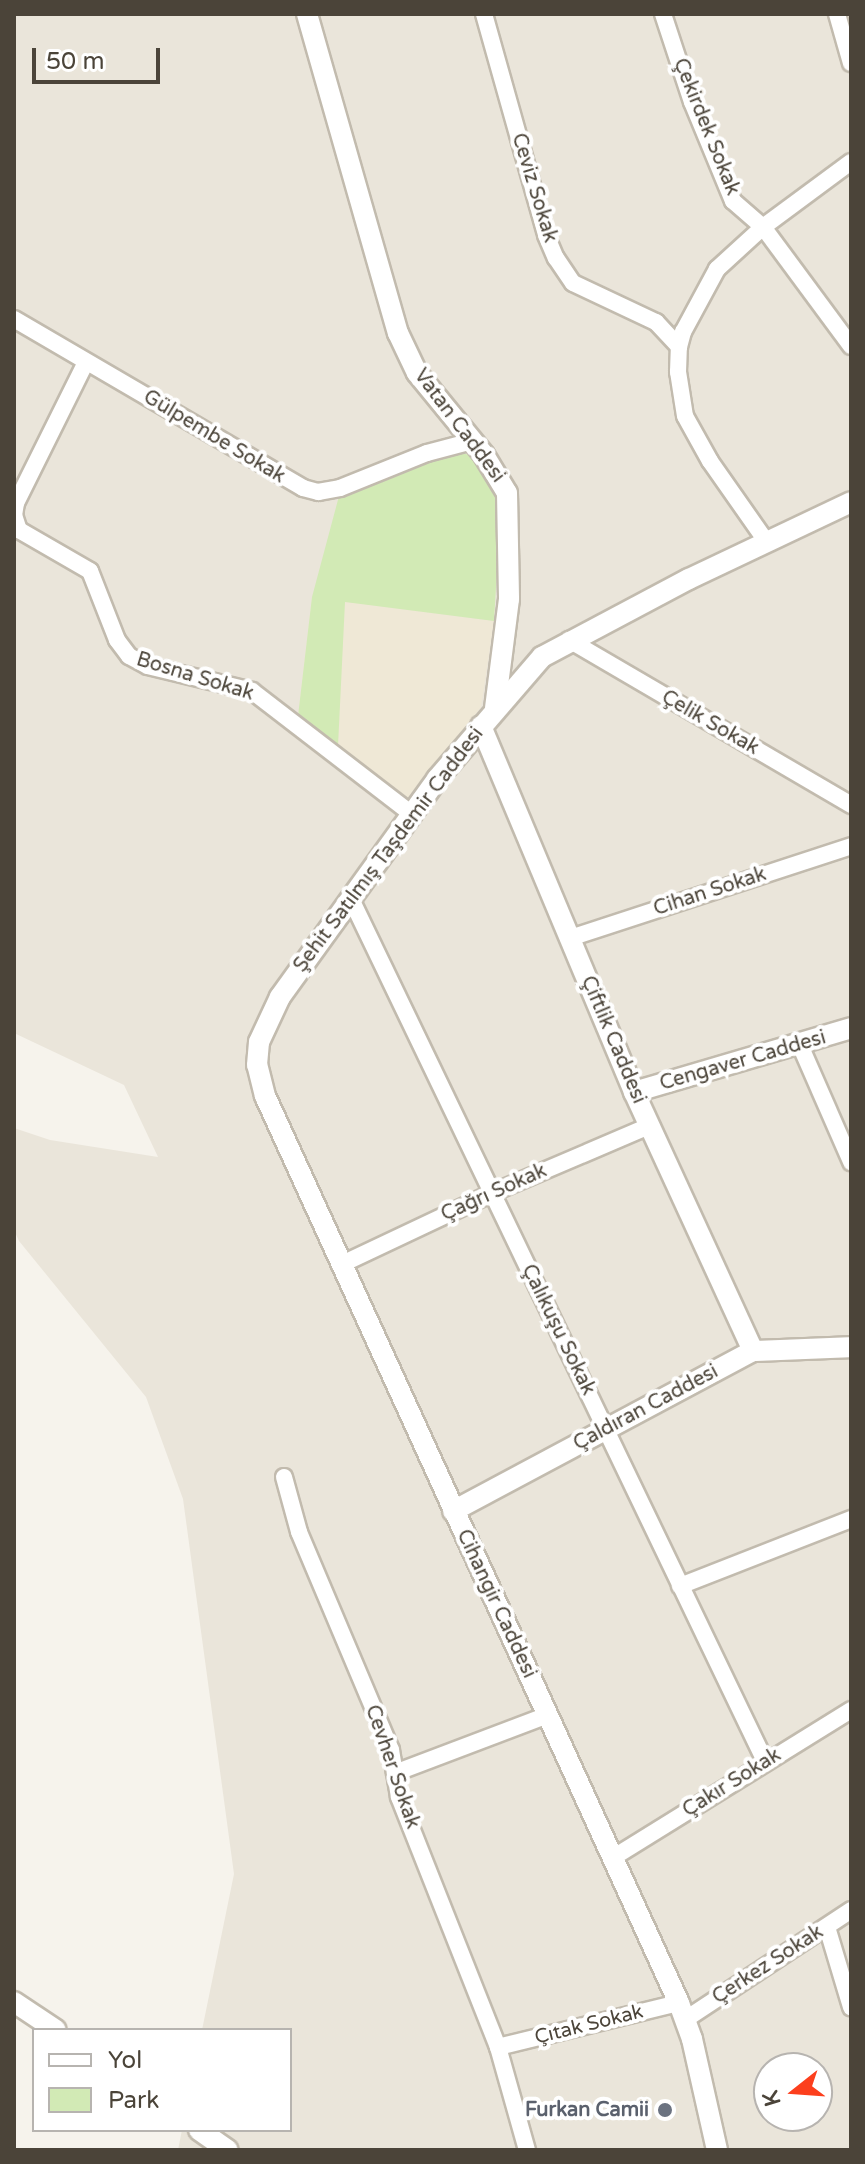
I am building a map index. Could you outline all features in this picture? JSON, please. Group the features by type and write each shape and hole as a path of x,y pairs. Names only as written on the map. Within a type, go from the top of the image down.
{"street":[{"name":"Vatan Caddesi","path":"307,14 398,333 417,373 500,477 510,515 508,611 495,708"},
{"name":"Ceviz Sokak","path":"484,14 546,235 556,258 573,283 656,322 679,347"},
{"name":"Çekirdek Sokak","path":"663,14 692,102 733,201 763,227 851,346"},
{"path":"837,14 851,63"},
{"path":"766,541 710,461 685,416 678,372 679,347 683,332 717,269 763,227 851,162"},
{"name":"Gülpembe Sokak","path":"14,319 280,477 318,492 340,488 427,453 472,441"},
{"name":"Bosna Sokak","path":"86,362 16,503 15,524 26,535 90,571 117,640 129,656 148,666 252,691 412,814"},
{"name":"Şehit Satılmış Taşdemir Caddesi","path":"257,1065 259,1042 268,1019 412,814 525,673 569,640 851,502"},
{"name":"Çelik Sokak","path":"569,640 851,805"},
{"name":"Çiftlik Caddesi","path":"481,726 634,1092 753,1351"},
{"name":"Cihan Sokak","path":"570,938 851,846"},
{"name":"Çalıkuşu Sokak","path":"351,899 765,1761"},
{"name":"Cengaver Caddesi","path":"634,1092 851,1028"},
{"path":"800,1045 851,1162"},
{"name":"Cihangir Caddesi","path":"257,1065 265,1096 340,1265 682,2011 717,2150"},
{"name":"Çağrı Sokak","path":"340,1265 492,1193 649,1126"},
{"name":"Çaldıran Caddesi","path":"453,1511 753,1351 851,1347"},
{"name":"Cevher Sokak","path":"284,1477 299,1532 391,1750 403,1807 498,2047 527,2150"},
{"path":"680,1586 851,1519"},
{"name":"Çakır Sokak","path":"614,1857 851,1710"},
{"path":"395,1773 548,1715"},
{"name":"Çerkez Sokak","path":"682,2011 851,1910"},
{"path":"827,1927 851,2007"},
{"path":"14,2002 53,2028"},
{"name":"Çıtak Sokak","path":"498,2047 682,2011"},
{"path":"201,2132 220,2148"}],"shaded area":[{"path":"14,14 851,14 851,2150 178,2150 182,2132 292,2132 292,2028 202,2028 234,1874 183,1499 146,1397 19,1241 14,1230 14,1128 50,1140 158,1157 124,1085 14,1033"},
{"path":"312,597 494,621 481,707 408,799 298,716"}],"green space":[{"path":"463,453 477,458 501,503 494,621 345,602 338,746 298,716 312,597 339,496 429,458"}],"place":[{"name":"Furkan Camii","path":"665,2110"}]}
